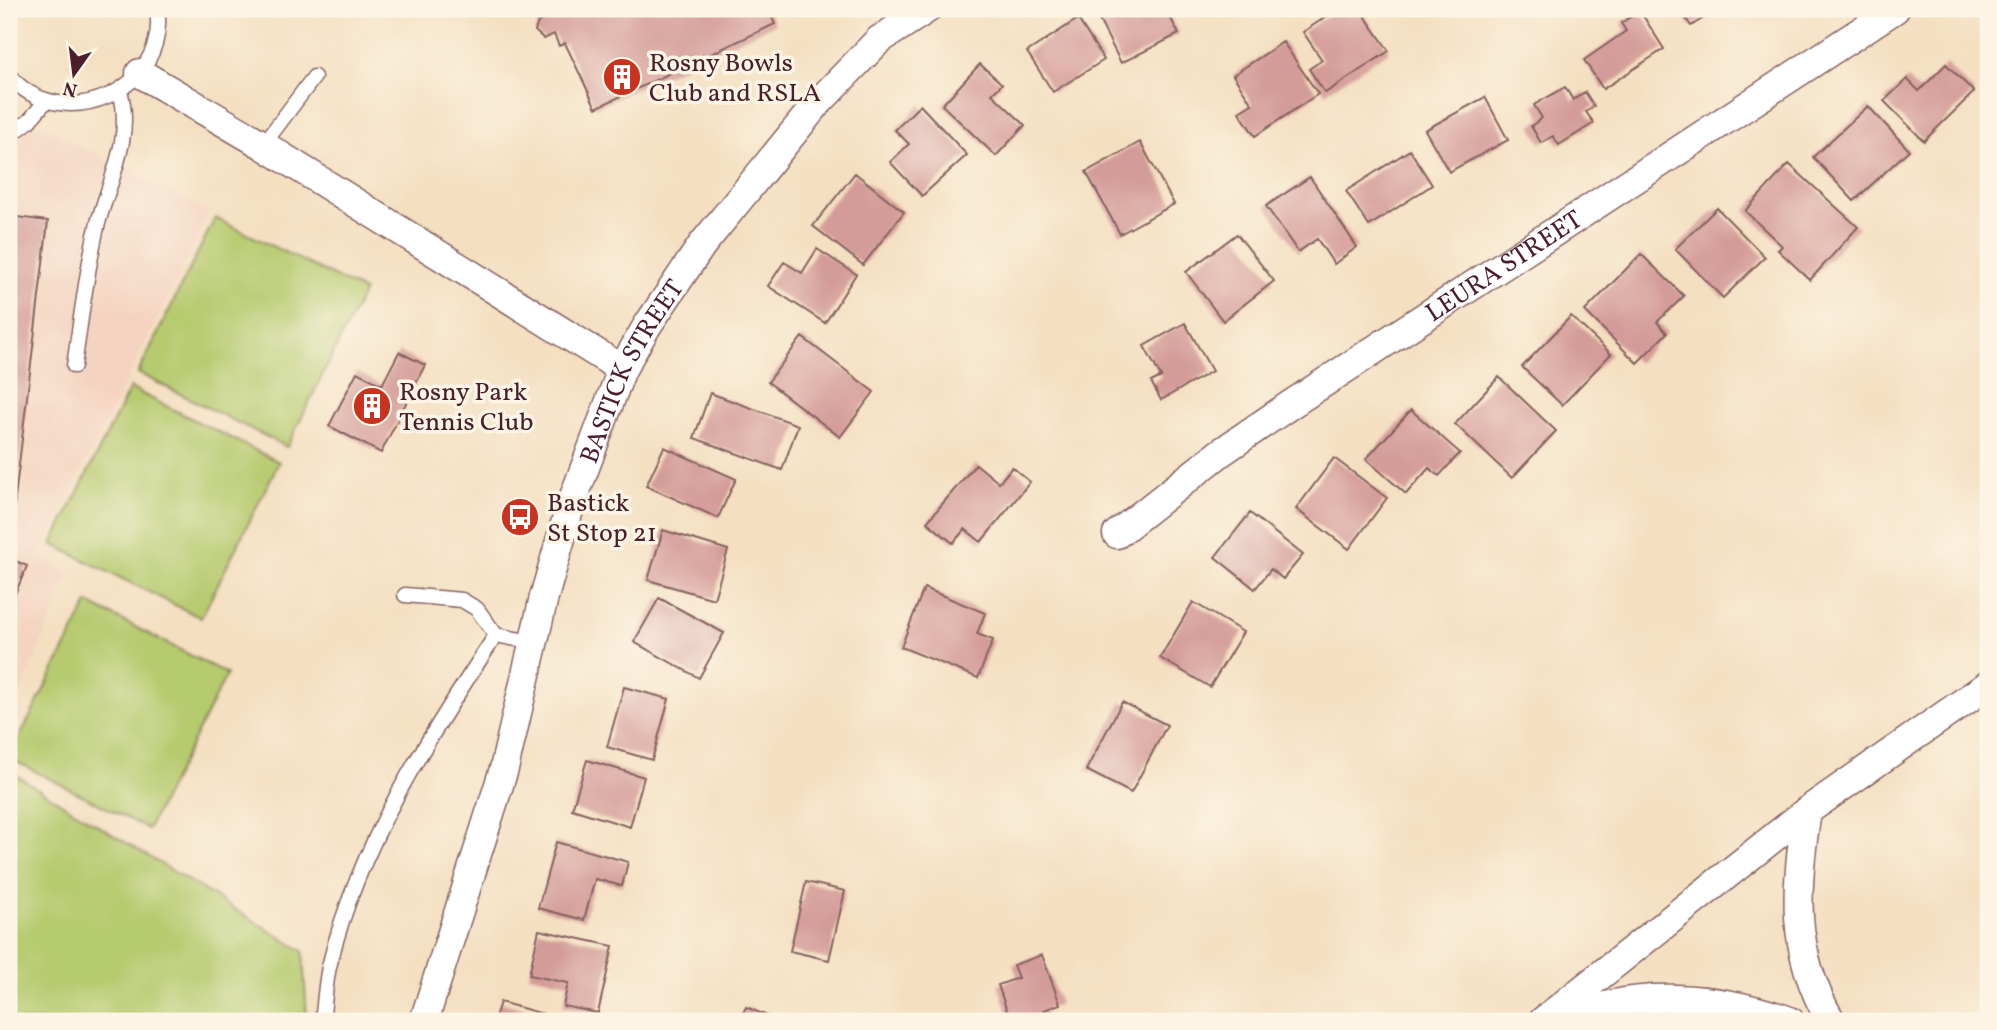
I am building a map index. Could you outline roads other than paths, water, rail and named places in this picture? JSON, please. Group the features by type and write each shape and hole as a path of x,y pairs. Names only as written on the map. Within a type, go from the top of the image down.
{"street":[{"name":"BASTICK STREET","path":"424,1021 504,769 536,643 544,597 569,510 622,369 647,326 702,245 816,105 879,40 927,9"},
{"name":"LEURA STREET","path":"1117,534 1220,453 1290,405 1895,9"},
{"path":"130,82 263,145 622,369"},
{"path":"1543,1021 1807,811 1988,685"},
{"path":"1807,811 1797,875 1800,941 1818,998 1831,1021"},
{"path":"1564,1021 1582,1013 1627,1001 1695,1000 1756,1009 1790,1021"}],"lane":[{"path":"74,366 97,228 125,127 125,106 130,82 156,41 158,9"},
{"path":"879,40 899,9"},
{"path":"9,75 22,88 46,101 84,104 130,82"},
{"path":"263,145 314,77"},
{"path":"9,136 29,122 46,101"},
{"path":"405,595 462,600 477,609 496,635 536,643"},
{"path":"322,1021 330,963 362,868 433,730 496,635"}],"place":[{"name":"Rosny Bowls Club and RSLA","path":"622,77"},
{"name":"Rosny Park Tennis Club","path":"372,406"},
{"name":"Bastick St Stop 21","path":"520,517"}]}
